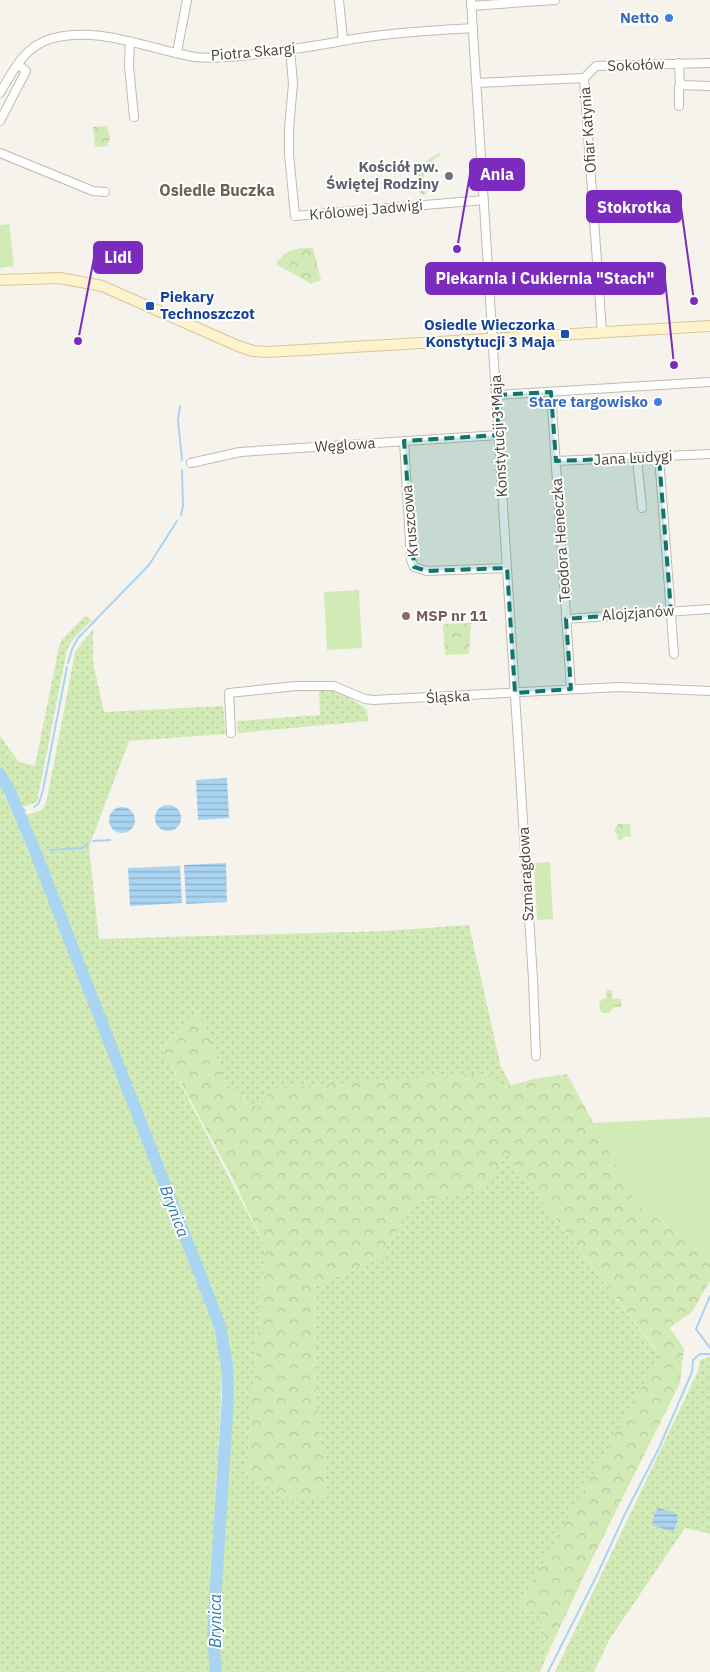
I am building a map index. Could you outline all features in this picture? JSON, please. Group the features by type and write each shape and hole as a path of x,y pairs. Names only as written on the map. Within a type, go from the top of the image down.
{"street":[{"path":"177,52 187,0"},
{"path":"339,0 343,41"},
{"path":"471,3 555,0"},
{"name":"Konstytucji 3 Maja","path":"471,3 515,693"},
{"name":"Piotra Skargi","path":"0,93 23,56 36,45 56,38 82,34 130,41 194,56 218,58 290,50 398,33 473,28"},
{"path":"130,41 129,66 134,117"},
{"name":"Królowej Jadwigi","path":"290,50 293,83 289,154 295,216 484,200"},
{"path":"679,63 679,106"},
{"name":"Sokołów","path":"476,83 584,78 596,66 710,63"},
{"path":"0,122 26,71 18,64"},
{"name":"Ofiar Katynia","path":"584,78 602,332"},
{"path":"680,85 710,86"},
{"path":"0,153 93,191 106,192"},
{"path":"0,280 60,278 102,286 227,342 253,350 279,352 710,326"},
{"path":"496,395 710,382"},
{"name":"Teodora Heneczka","path":"551,392 571,689"},
{"name":"Węglowa","path":"191,463 240,452 499,435"},
{"name":"Kruszcowa","path":"404,441 411,560 414,567 427,571 507,568"},
{"name":"Jana Ludygi","path":"556,461 710,454"},
{"path":"659,457 674,654"},
{"path":"637,458 642,508"},
{"name":"Alojzjanów","path":"566,619 710,609"},
{"name":"Śląska","path":"231,734 229,693 296,686 334,686 364,699 383,700 619,687 710,691"},
{"name":"Szmaragdowa","path":"515,693 536,1056"}],"highlighted area":[{"path":"551,392 556,461 659,457 671,611 566,619 571,689 515,693 507,568 427,571 414,567 404,441 499,435 496,395"}],"green space":[{"path":"107,126 110,138 107,146 95,147 93,127"},
{"path":"439,153 442,154 432,161 425,171 426,195 421,194 418,189 416,167"},
{"path":"9,224 14,266 0,268 0,225"},
{"path":"301,248 313,248 321,280 311,284 276,264 287,252"},
{"path":"359,590 362,648 327,650 324,592"},
{"path":"85,616 92,620 73,639 67,650 37,802 23,807 0,769 0,736 19,762 35,766 59,646 62,640"},
{"path":"471,623 469,654 445,655 443,624"},
{"path":"93,629 93,662 104,712 223,706 226,734 129,741 89,847 99,939 385,931 469,925 501,1067 511,1085 500,1088 259,1108 227,1088 200,1010 162,1048 265,1247 246,1474 285,1498 328,1497 316,1404 314,1287 380,1257 414,1203 479,1189 507,1155 660,1356 519,1607 541,1614 547,1655 540,1672 222,1672 217,1641 233,1374 224,1326 26,815 42,810 47,799 75,652"},
{"path":"319,690 338,691 367,709 368,721 238,733 237,721 320,715"},
{"path":"0,785 33,862 213,1321 221,1355 221,1401 212,1566 212,1672 0,1672"},
{"path":"618,824 630,824 631,836 623,837 622,840 617,839 618,835 614,831"},
{"path":"550,862 553,919 537,920 534,863"},
{"path":"607,990 612,990 613,999 622,999 621,1007 614,1007 609,1013 603,1013 600,1010 599,1004 602,999 606,998"},
{"path":"200,1010 227,1088 259,1108 272,1088 488,1073 500,1088 534,1079 567,1074 637,1204 710,1257 710,1281 692,1312 670,1328 684,1349 680,1383 591,1561 547,1655 541,1614 518,1607 660,1355 507,1155 479,1189 414,1203 380,1257 314,1287 316,1404 328,1497 285,1498 246,1474 265,1247 233,1179 162,1048"},
{"path":"710,1117 710,1257 637,1204 593,1123"},
{"path":"710,1357 710,1534 685,1528 609,1640 594,1672 555,1672 698,1371 700,1360"}],"water":[{"path":"227,778 229,818 198,820 196,780"},
{"path":"168,805 177,809 181,818 177,827 168,831 159,827 155,818 159,809"},
{"path":"122,807 131,811 135,820 131,829 122,833 113,829 109,820 113,811"},
{"path":"226,863 227,902 186,904 184,865"},
{"path":"180,866 182,903 130,906 128,868"},
{"path":"659,1508 677,1514 678,1520 673,1532 652,1525 655,1512"}],"waterway":[{"path":"180,406 178,420 182,460"},
{"path":"181,515 183,506 182,470"},
{"path":"68,663 78,638 149,565 177,521"},
{"path":"34,807 39,803 43,790 67,667"},
{"name":"Brynica","path":"0,774 10,792 35,851 220,1326 227,1366 228,1396 213,1639 216,1672"},
{"name":"Brynica","path":"19,813 25,810"},
{"path":"93,841 110,840"},
{"path":"50,850 82,848 88,843"},
{"name":"Brynica","path":"36,855 41,853"},
{"path":"710,1296 696,1329 710,1348"},
{"path":"548,1672 659,1448 692,1372 693,1360 700,1354 710,1354"}],"place":[{"name":"Netto","path":"669,18"},
{"name":"Kościół pw. Świętej Rodziny","path":"449,176"},
{"name":"Ania","path":"457,249"},
{"name":"Stokrotka","path":"694,301"},
{"name":"Piekary Technoszczot","path":"150,306"},
{"name":"Osiedle Wieczorka Konstytucji 3 Maja","path":"565,334"},
{"name":"Lidl","path":"78,341"},
{"name":"Piekarnia i Cukiernia \"Stach\"","path":"674,365"},
{"name":"Stare targowisko","path":"658,402"},
{"name":"MSP nr 11","path":"406,616"}],"district":[{"name":"Osiedle Buczka","path":"217,190"}]}
